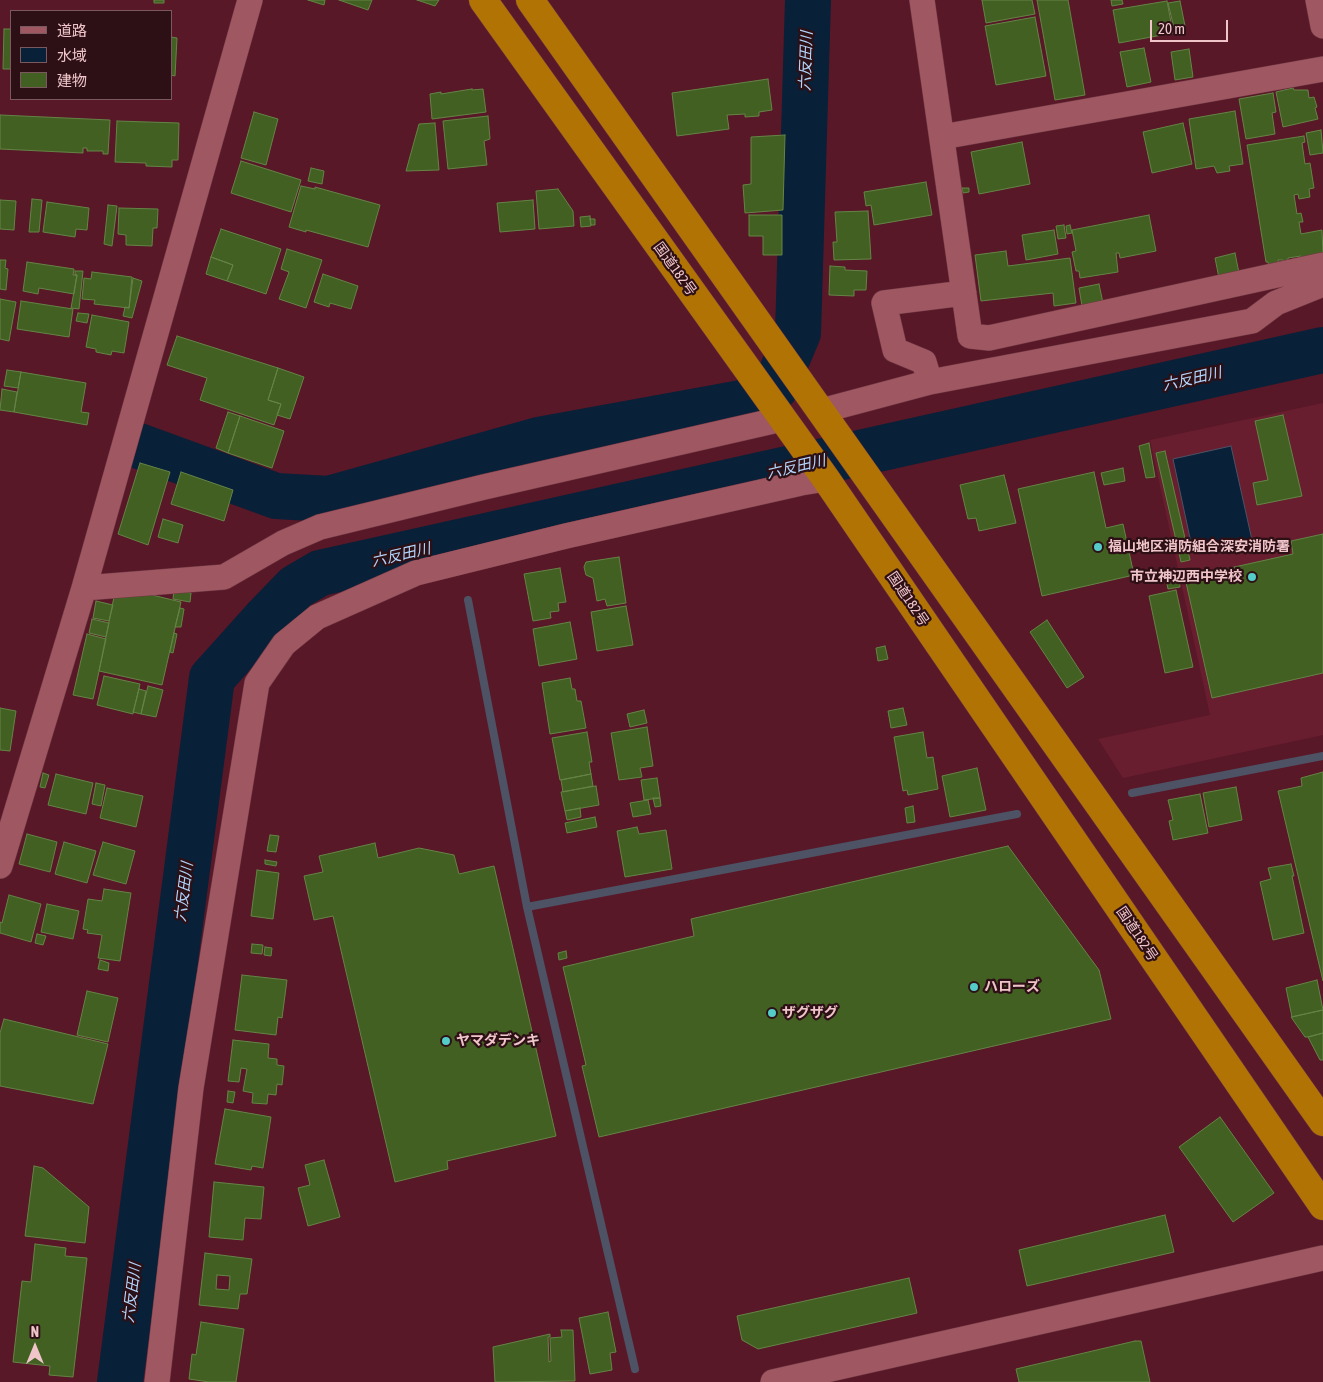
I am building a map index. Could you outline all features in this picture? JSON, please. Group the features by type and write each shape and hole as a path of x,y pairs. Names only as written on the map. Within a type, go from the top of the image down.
{"highway":[{"name":"国道182号","path":"482,0 823,475 1323,1206"},
{"path":"530,0 1323,1122"}],"street":[{"path":"0,866 84,588 250,0"},
{"path":"922,0 970,336 989,338 1323,265"},
{"path":"1318,0 1323,26"},
{"path":"942,137 1323,69"},
{"path":"821,411 930,382 1252,321 1276,303 1323,284"},
{"path":"930,382 924,362 895,350 884,303 964,293"},
{"path":"84,588 224,578 283,544 320,527 484,487 782,419"},
{"path":"158,1382 191,1088 257,684 284,644 316,617 416,573 566,536 792,485 823,475"},
{"path":"773,1382 1323,1258"}],"shaded area":[{"name":"市立神辺西中学校","path":"1323,403 1323,735 1123,778 1098,739 1210,715 1150,440"}],"water":[{"path":"1231,446 1252,540 1193,552 1173,459"}],"building":[{"path":"154,0 164,0 164,3 154,3"},
{"path":"308,0 325,0 324,5"},
{"path":"339,0 372,0 368,10"},
{"path":"417,0 439,0 435,6"},
{"path":"982,0 1032,0 1035,14 986,23"},
{"path":"1037,0 1068,0 1085,95 1055,100"},
{"path":"1111,0 1122,0 1123,4 1112,6"},
{"path":"1167,1 1173,33 1119,43 1113,10"},
{"path":"1180,1 1185,26 1174,28 1168,3"},
{"path":"1035,17 1046,76 996,85 985,26"},
{"path":"4,29 10,29 10,69 3,69"},
{"path":"172,37 177,38 175,76 172,75"},
{"path":"1144,48 1151,82 1127,87 1120,52"},
{"path":"1189,49 1193,77 1175,80 1171,52"},
{"path":"768,79 772,110 759,112 759,116 745,117 745,114 727,115 729,129 677,136 672,93"},
{"path":"1293,88 1294,90 1308,90 1309,98 1314,97 1318,119 1283,127 1276,92"},
{"path":"483,89 486,112 432,119 430,94"},
{"path":"1273,93 1276,112 1272,113 1275,134 1246,139 1239,99"},
{"path":"1235,111 1243,164 1229,166 1230,171 1217,173 1214,166 1196,169 1189,119"},
{"path":"254,112 278,119 266,165 241,158"},
{"path":"0,115 110,120 108,154 103,154 103,151 87,151 87,148 83,148 83,153 0,149"},
{"path":"488,116 490,139 484,141 487,165 448,169 443,121"},
{"path":"117,121 179,123 178,160 172,160 172,167 146,166 146,163 115,162"},
{"path":"435,123 439,170 406,171 419,124"},
{"path":"1183,123 1192,164 1152,173 1143,132"},
{"path":"1321,130 1323,153 1310,155 1306,133"},
{"path":"785,135 783,210 745,213 743,185 751,184 751,137"},
{"path":"1304,136 1305,142 1302,143 1305,164 1310,163 1314,188 1309,189 1310,197 1299,199 1298,194 1294,195 1297,214 1301,213 1303,222 1299,222 1301,234 1322,230 1323,256 1302,260 1301,256 1288,258 1288,260 1283,261 1278,260 1279,265 1269,266 1268,262 1266,262 1247,145"},
{"path":"1022,142 1030,184 979,194 971,152"},
{"path":"241,161 301,180 291,212 231,193"},
{"path":"311,168 324,171 322,184 308,181"},
{"path":"926,182 932,215 874,225 871,205 866,206 864,192"},
{"path":"301,186 315,189 315,187 380,205 368,247 289,227"},
{"path":"962,188 969,188 969,192 963,193"},
{"path":"558,189 573,211 574,226 539,229 536,191"},
{"path":"32,199 42,200 39,232 29,232"},
{"path":"0,200 16,201 14,230 0,229"},
{"path":"533,200 535,229 500,232 497,203"},
{"path":"47,202 89,208 87,230 76,229 75,237 43,232"},
{"path":"108,205 117,206 112,246 104,244"},
{"path":"119,208 158,209 157,228 153,228 152,246 126,245 126,235 118,234"},
{"path":"868,211 871,259 834,260 833,242 837,242 835,212"},
{"path":"749,215 782,215 782,255 763,255 763,236 749,236"},
{"path":"1149,215 1156,251 1120,258 1119,253 1116,253 1118,272 1080,278 1079,271 1076,271 1072,252 1076,251 1072,230"},
{"path":"590,216 591,226 581,227 580,217"},
{"path":"590,219 595,219 595,225 591,225"},
{"path":"1064,225 1066,238 1058,239 1056,226"},
{"path":"1070,225 1072,233 1067,234 1066,226"},
{"path":"221,229 281,249 266,294 227,281 233,265 211,257"},
{"path":"1054,230 1058,254 1026,260 1022,235"},
{"path":"287,249 322,260 306,308 279,299 289,272 281,269"},
{"path":"1006,251 1008,266 1070,258 1076,303 1054,306 1053,293 981,301 975,255"},
{"path":"1235,253 1239,273 1219,278 1215,258"},
{"path":"211,257 233,265 227,281 206,274"},
{"path":"0,260 6,260 5,268 8,269 6,290 0,289"},
{"path":"27,262 74,269 73,275 77,275 74,294 39,288 38,294 23,291"},
{"path":"830,266 845,267 845,270 867,271 866,290 854,290 854,296 829,295"},
{"path":"75,271 83,271 79,309 71,308 77,275 75,275"},
{"path":"92,272 132,277 129,308 94,304 95,300 82,299 84,278 91,279"},
{"path":"323,274 358,286 351,309 330,303 329,307 314,302"},
{"path":"133,278 142,281 132,318 123,316 125,307 129,308"},
{"path":"1099,284 1103,303 1082,306 1079,288"},
{"path":"0,299 16,302 9,341 0,339"},
{"path":"21,301 73,309 69,337 17,329"},
{"path":"78,313 89,314 87,323 76,321"},
{"path":"92,315 129,322 124,353 112,351 111,355 96,352 96,349 86,347"},
{"path":"177,336 278,368 268,400 281,404 274,425 200,400 207,378 167,365"},
{"path":"278,368 304,377 290,419 277,415 281,404 268,400"},
{"path":"7,370 21,372 18,388 4,386"},
{"path":"21,372 86,383 81,412 89,413 87,425 14,412"},
{"path":"2,389 17,392 14,412 0,410"},
{"path":"228,412 240,416 228,453 216,448"},
{"path":"1283,415 1302,496 1257,505 1253,483 1268,480 1255,421"},
{"path":"240,416 284,431 272,468 228,453"},
{"path":"1149,443 1155,477 1146,478 1139,446"},
{"path":"1165,451 1190,560 1181,562 1156,453"},
{"path":"140,463 170,472 148,545 118,534"},
{"path":"1123,468 1125,481 1104,485 1101,473"},
{"path":"181,472 233,490 224,521 171,504"},
{"name":"福山地区消防組合深安消防署","path":"1094,472 1106,528 1123,524 1134,575 1042,596 1018,489"},
{"path":"1004,475 1016,523 979,531 976,518 968,519 960,485"},
{"path":"163,519 183,525 178,543 158,537"},
{"path":"1323,534 1323,673 1212,698 1185,578 1293,554 1291,541"},
{"path":"619,557 626,603 607,606 605,599 597,601 593,578 586,575 584,567 586,562"},
{"path":"560,568 566,602 558,603 559,611 550,612 551,618 533,621 524,574"},
{"path":"1179,576 1180,587 1168,589 1166,579"},
{"path":"174,590 191,593 190,602 173,599"},
{"path":"1176,590 1193,667 1165,673 1149,596"},
{"path":"148,594 181,602 162,685 99,671 114,597"},
{"path":"96,601 113,605 109,621 93,618"},
{"path":"626,606 633,645 597,651 591,612"},
{"path":"180,608 184,609 181,627 175,627"},
{"path":"92,619 109,623 106,637 89,633"},
{"path":"1047,620 1084,677 1067,688 1030,632"},
{"path":"570,622 577,659 539,666 533,629"},
{"path":"174,633 177,634 173,653 170,652"},
{"path":"87,634 106,639 93,699 73,695"},
{"path":"885,646 888,659 878,661 876,648"},
{"path":"104,676 140,684 133,714 97,705"},
{"path":"570,678 572,689 575,689 577,701 581,701 586,728 550,734 542,683"},
{"path":"148,686 163,690 156,717 141,714"},
{"path":"139,689 146,691 141,714 133,712"},
{"path":"0,708 16,711 10,751 0,750"},
{"path":"903,708 907,725 891,728 888,711"},
{"path":"644,710 647,723 630,727 627,714"},
{"path":"647,727 653,766 640,768 642,777 619,780 611,733"},
{"path":"587,732 592,762 589,762 591,774 560,780 552,738"},
{"path":"923,732 927,758 933,757 938,789 908,795 907,790 903,791 894,737"},
{"path":"977,768 986,810 950,817 942,776"},
{"path":"1323,772 1323,981 1278,791 1302,786 1301,778"},
{"path":"43,773 49,775 45,788 40,787"},
{"path":"56,774 93,783 86,814 48,805"},
{"path":"591,774 593,786 563,792 561,780"},
{"path":"657,778 660,798 644,800 641,780"},
{"path":"96,783 105,785 101,806 92,804"},
{"path":"596,786 599,805 565,811 561,792"},
{"path":"1236,787 1242,820 1209,827 1203,793"},
{"path":"107,788 143,796 136,827 100,818"},
{"path":"1200,794 1208,833 1173,840 1169,821 1173,820 1168,800"},
{"path":"653,798 660,798 661,806 655,807"},
{"path":"648,800 651,814 633,817 630,803"},
{"path":"913,806 915,822 907,823 905,808"},
{"path":"580,808 581,817 567,820 565,811"},
{"path":"595,817 597,827 567,833 565,823"},
{"path":"637,827 639,834 666,830 672,869 625,877 617,831"},
{"path":"27,834 57,842 50,872 19,864"},
{"path":"270,835 279,836 276,852 267,851"},
{"path":"64,842 96,851 87,883 55,874"},
{"path":"103,842 135,851 126,884 93,875"},
{"path":"375,843 378,858 419,848 454,855 459,874 494,866 556,1136 447,1161 448,1169 395,1182 333,916 314,920 304,876 323,872 319,856"},
{"path":"1008,846 1099,970 1111,1019 599,1137 582,1066 586,1065 563,967 694,936 691,919"},
{"path":"265,860 277,862 276,866 265,864"},
{"path":"1291,864 1304,933 1273,940 1260,882 1271,879 1268,868"},
{"path":"257,870 279,873 273,919 251,916"},
{"path":"104,889 131,893 120,961 98,958 102,935 87,933 88,930 83,929 88,899 102,901"},
{"path":"9,895 41,904 31,942 0,933 0,922 2,923"},
{"path":"47,904 79,911 73,939 41,932"},
{"path":"37,934 46,936 43,945 35,943"},
{"path":"252,944 263,945 262,954 251,953"},
{"path":"265,947 272,948 271,956 264,955"},
{"path":"566,951 567,958 559,960 558,953"},
{"path":"100,960 109,963 108,971 98,969"},
{"path":"242,975 287,980 282,1018 278,1017 276,1035 235,1030"},
{"path":"1317,980 1323,1010 1292,1017 1286,988"},
{"path":"87,991 118,998 108,1042 77,1035"},
{"path":"1323,1010 1323,1033 1308,1037 1305,1037 1291,1017"},
{"path":"4,1019 108,1044 93,1104 0,1086 0,1033"},
{"path":"1323,1033 1323,1060 1320,1060 1308,1037"},
{"path":"233,1040 269,1044 268,1058 277,1059 277,1065 284,1066 282,1085 277,1084 276,1095 268,1094 267,1104 252,1103 253,1093 243,1091 247,1069 241,1068 239,1082 228,1081"},
{"path":"228,1091 235,1092 233,1103 227,1102"},
{"path":"225,1109 271,1117 263,1168 252,1166 251,1170 215,1164"},
{"path":"1220,1117 1274,1193 1233,1222 1179,1147"},
{"path":"324,1160 340,1217 308,1226 298,1188 310,1185 305,1165"},
{"path":"34,1166 43,1168 89,1207 85,1243 25,1236"},
{"path":"214,1182 264,1187 261,1219 245,1218 243,1240 209,1237"},
{"path":"1165,1215 1174,1252 1027,1286 1019,1250"},
{"path":"35,1244 66,1248 65,1256 87,1258 73,1377 49,1375 50,1366 13,1362 22,1281 31,1282"},
{"path":"205,1253 252,1259 247,1294 240,1294 238,1309 199,1305","holes":["217,1275 230,1276 229,1290 216,1289"]},
{"path":"909,1278 917,1313 758,1349 742,1340 737,1316"},
{"path":"608,1312 616,1352 610,1353 612,1370 590,1374 579,1318"},
{"path":"201,1322 244,1329 236,1382 209,1382 189,1379 192,1354 196,1355"},
{"path":"561,1330 573,1330 575,1381 495,1382 493,1347 550,1334 550,1337 548,1337 549,1362 551,1361 550,1338 562,1337"},
{"path":"1141,1341 1150,1382 1019,1382 1016,1369"}],"waterway":[{"name":"六反田川","path":"139,446 276,496 329,499 539,440 742,403 775,388 798,333 808,0"},
{"name":"六反田川","path":"120,1382 212,678 296,587 320,573 1323,350"},
{"path":"443,467 446,481"},
{"path":"468,600 527,907"},
{"path":"1132,793 1323,756"},
{"path":"635,1369 527,907 1017,814"}],"place":[{"name":"福山地区消防組合深安消防署","path":"1098,547"},
{"name":"市立神辺西中学校","path":"1252,577"},
{"name":"ハローズ","path":"974,987"},
{"name":"ザグザグ","path":"772,1013"},
{"name":"ヤマダデンキ","path":"446,1041"}]}
